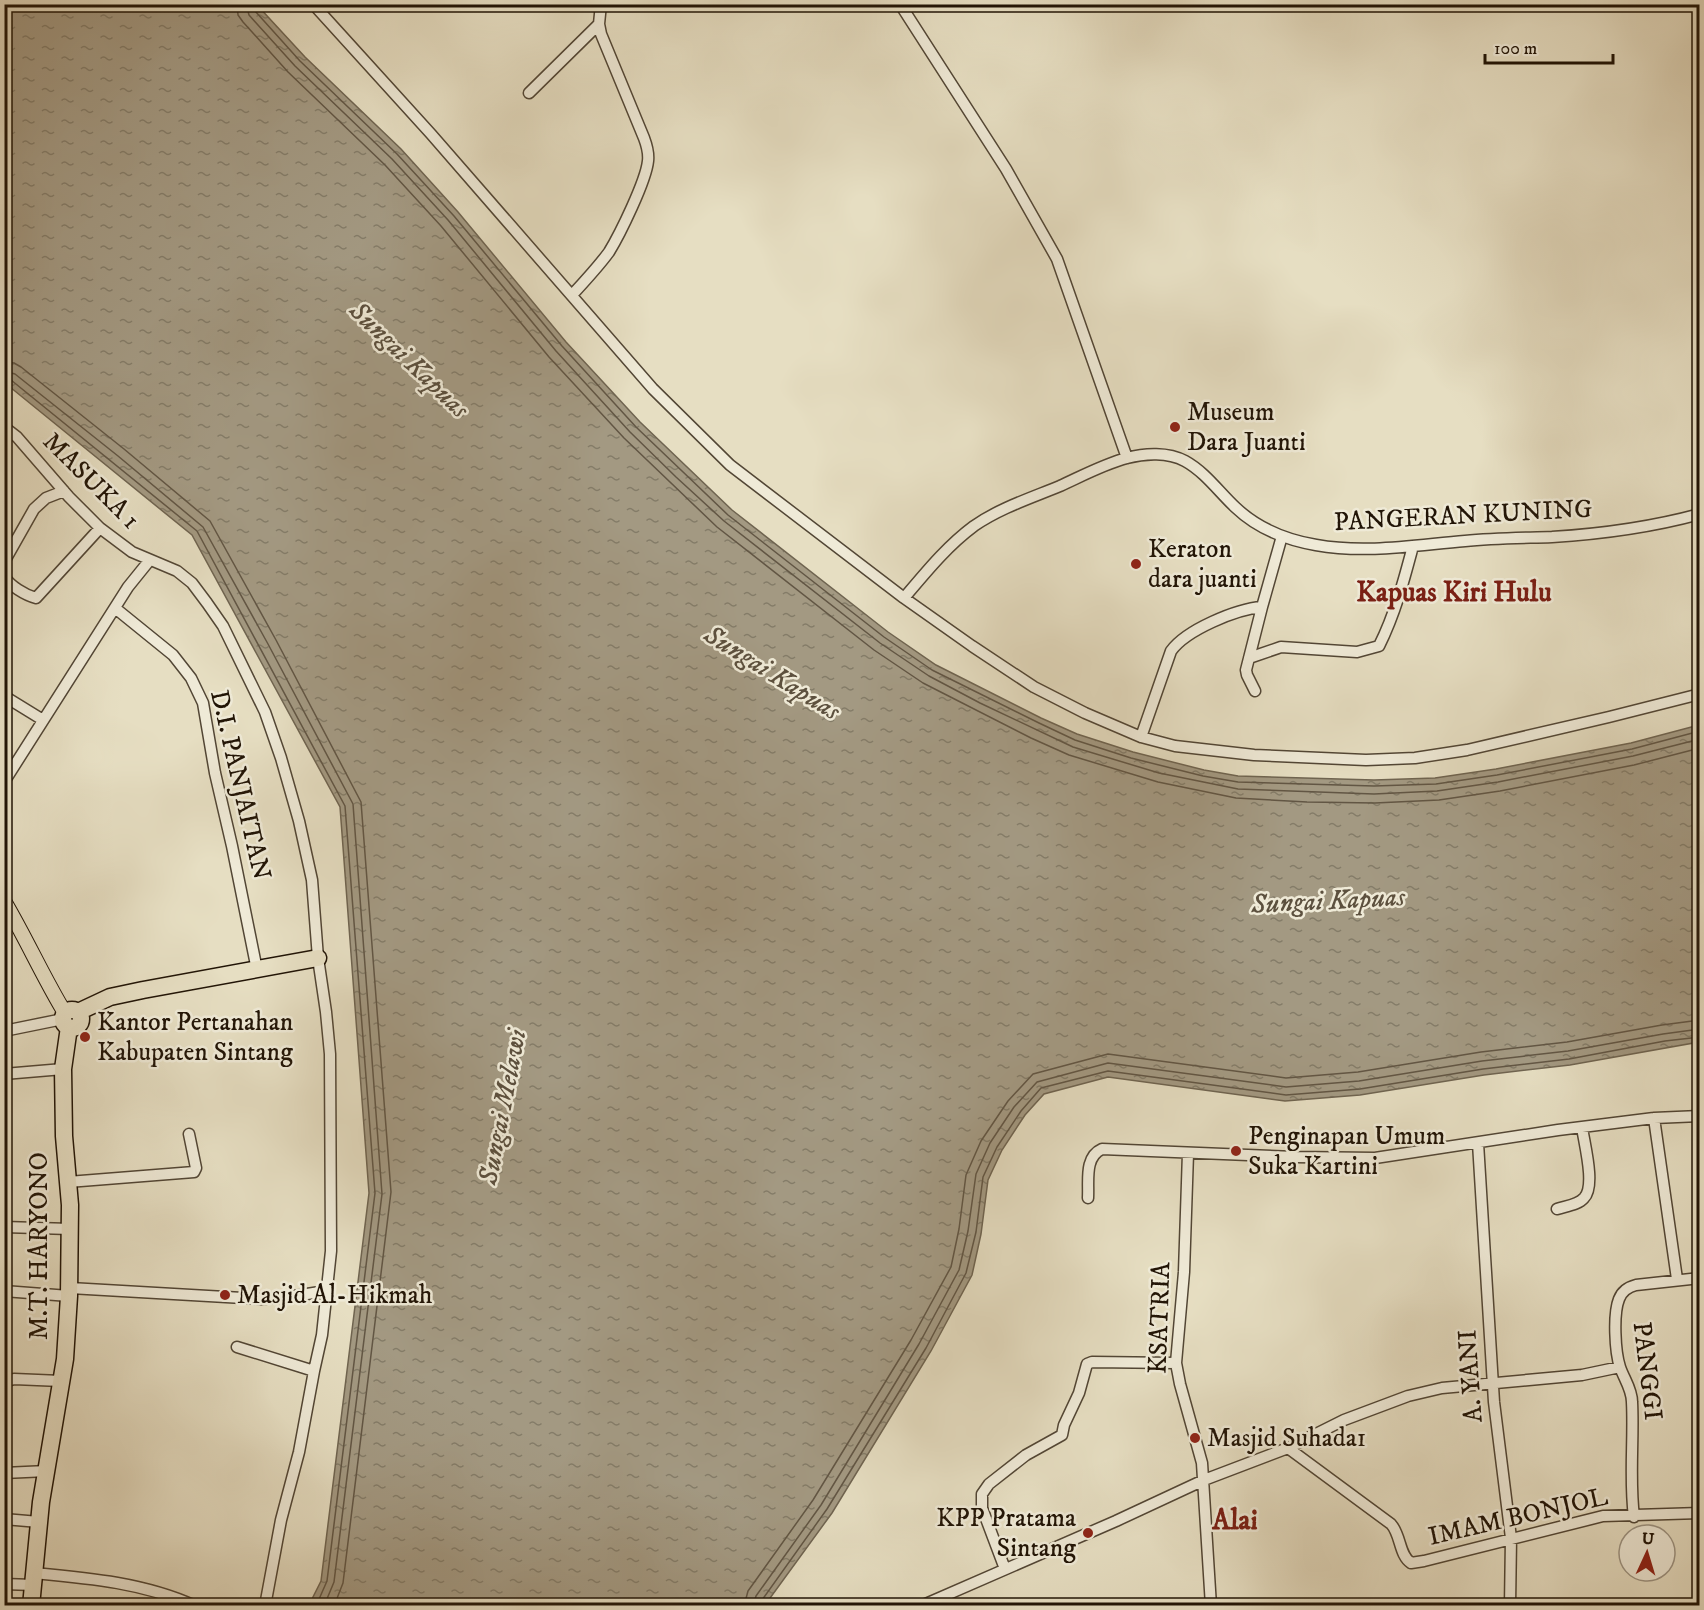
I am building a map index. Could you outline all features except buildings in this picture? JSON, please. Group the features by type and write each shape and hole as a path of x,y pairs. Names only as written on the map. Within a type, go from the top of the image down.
{"highway":[{"path":"69,1018 110,997 318,958"},
{"name":"M.T. HARYONO","path":"31,1605 41,1502 61,1381 70,1292 70,1229 64,1136 63,1069 69,1018"}],"main road":[{"path":"4,901 47,983 69,1018"}],"street":[{"path":"313,4 351,44 383,84 431,134 653,390 730,465 904,598 1034,687 1085,713 1142,737 1174,746 1254,755 1344,760 1415,758 1467,750 1700,694"},
{"path":"572,295 608,252 621,231 641,186 648,163 648,148 606,47 599,24 601,4"},
{"path":"900,4 1006,169 1052,249 1081,323 1127,458"},
{"path":"529,93 599,24"},
{"name":"MASUKA 1","path":"4,427 42,463 61,487 100,528 132,552 177,571 192,583 224,626 265,712 291,790 312,880 318,958 330,1054 331,1251 322,1335 299,1452 281,1520 265,1605"},
{"name":"PANGERAN KUNING","path":"904,598 939,558 975,526 1005,509 1127,458 1161,455 1185,461 1209,479 1236,508 1264,528 1282,536 1336,548 1384,548 1600,532 1638,527 1700,514"},
{"path":"4,562 34,509 61,487"},
{"path":"6,582 36,598 100,528"},
{"path":"1255,691 1247,675 1249,657 1282,536"},
{"path":"1249,657 1281,647 1357,652 1379,646 1389,626 1413,546"},
{"path":"4,782 132,582 150,561"},
{"path":"1142,737 1174,647 1209,624 1235,613 1262,607"},
{"name":"D.I. PANJAITAN","path":"115,608 173,655 191,678 203,704 215,773 257,970"},
{"path":"4,696 43,720"},
{"path":"4,1031 69,1018"},
{"path":"4,1074 63,1069"},
{"path":"1088,1198 1091,1158 1095,1152 1102,1149 1375,1158 1582,1127 1654,1118 1700,1116"},
{"path":"1654,1118 1677,1279 1700,1278"},
{"path":"1557,1209 1579,1203 1587,1196 1590,1179 1582,1127"},
{"path":"68,1182 194,1172 196,1168 189,1134"},
{"name":"A. YANI","path":"1478,1143 1494,1402 1511,1538 1510,1605"},
{"name":"KSATRIA","path":"1188,1153 1184,1272 1176,1363 1202,1463 1211,1605"},
{"path":"4,1227 70,1229"},
{"name":"PANGGI","path":"1634,1516 1632,1399 1620,1367 1616,1322 1619,1298 1629,1287 1677,1279"},
{"path":"4,1291 261,1299 326,1291"},
{"path":"237,1347 314,1371"},
{"path":"1005,1569 982,1508 982,1494 989,1484 1026,1455 1062,1435 1079,1393 1087,1364 1092,1362 1176,1363"},
{"path":"921,1605 1116,1521 1204,1480 1288,1448 1344,1420 1408,1396 1442,1388 1582,1375 1620,1367"},
{"path":"4,1382 11,1379 61,1381"},
{"name":"IMAM BONJOL","path":"1288,1448 1391,1524 1396,1531 1405,1558 1411,1563 1424,1562 1603,1516 1700,1513"},
{"path":"4,1473 46,1471"},
{"path":"4,1519 39,1522"},
{"path":"4,1584 34,1579 80,1577 156,1592 195,1605"}],"water":[{"path":"4,5 257,5 305,57 401,149 458,212 566,342 640,422 732,510 888,632 936,665 1077,734 1133,752 1238,776 1374,780 1435,778 1496,769 1631,743 1699,725 1699,1042 1570,1065 1484,1075 1360,1095 1285,1101 1108,1077 1044,1094 1025,1115 1002,1150 988,1180 981,1234 972,1275 931,1351 832,1513 765,1605 309,1605 321,1581 369,1193 340,807 192,535 5,383"}],"place":[{"name":"Museum Dara Juanti","path":"1175,427"},
{"name":"Keraton dara juanti","path":"1136,564"},
{"name":"Kantor Pertanahan Kabupaten Sintang","path":"85,1037"},
{"name":"Penginapan Umum Suka Kartini","path":"1236,1151"},
{"name":"Masjid Al-Hikmah","path":"225,1295"},
{"name":"Masjid Suhada1","path":"1195,1438"},
{"name":"KPP Pratama Sintang","path":"1088,1533"}],"district":[{"name":"Kapuas Kiri Hulu","path":"1454,592"},
{"name":"Alai","path":"1235,1520"}],"water label":[{"name":"Sungai Kapuas","path":"409,360"},
{"name":"Sungai Kapuas","path":"772,673"},
{"name":"Sungai Kapuas","path":"1328,901"},
{"name":"Sungai Melawi","path":"503,1107"}]}
